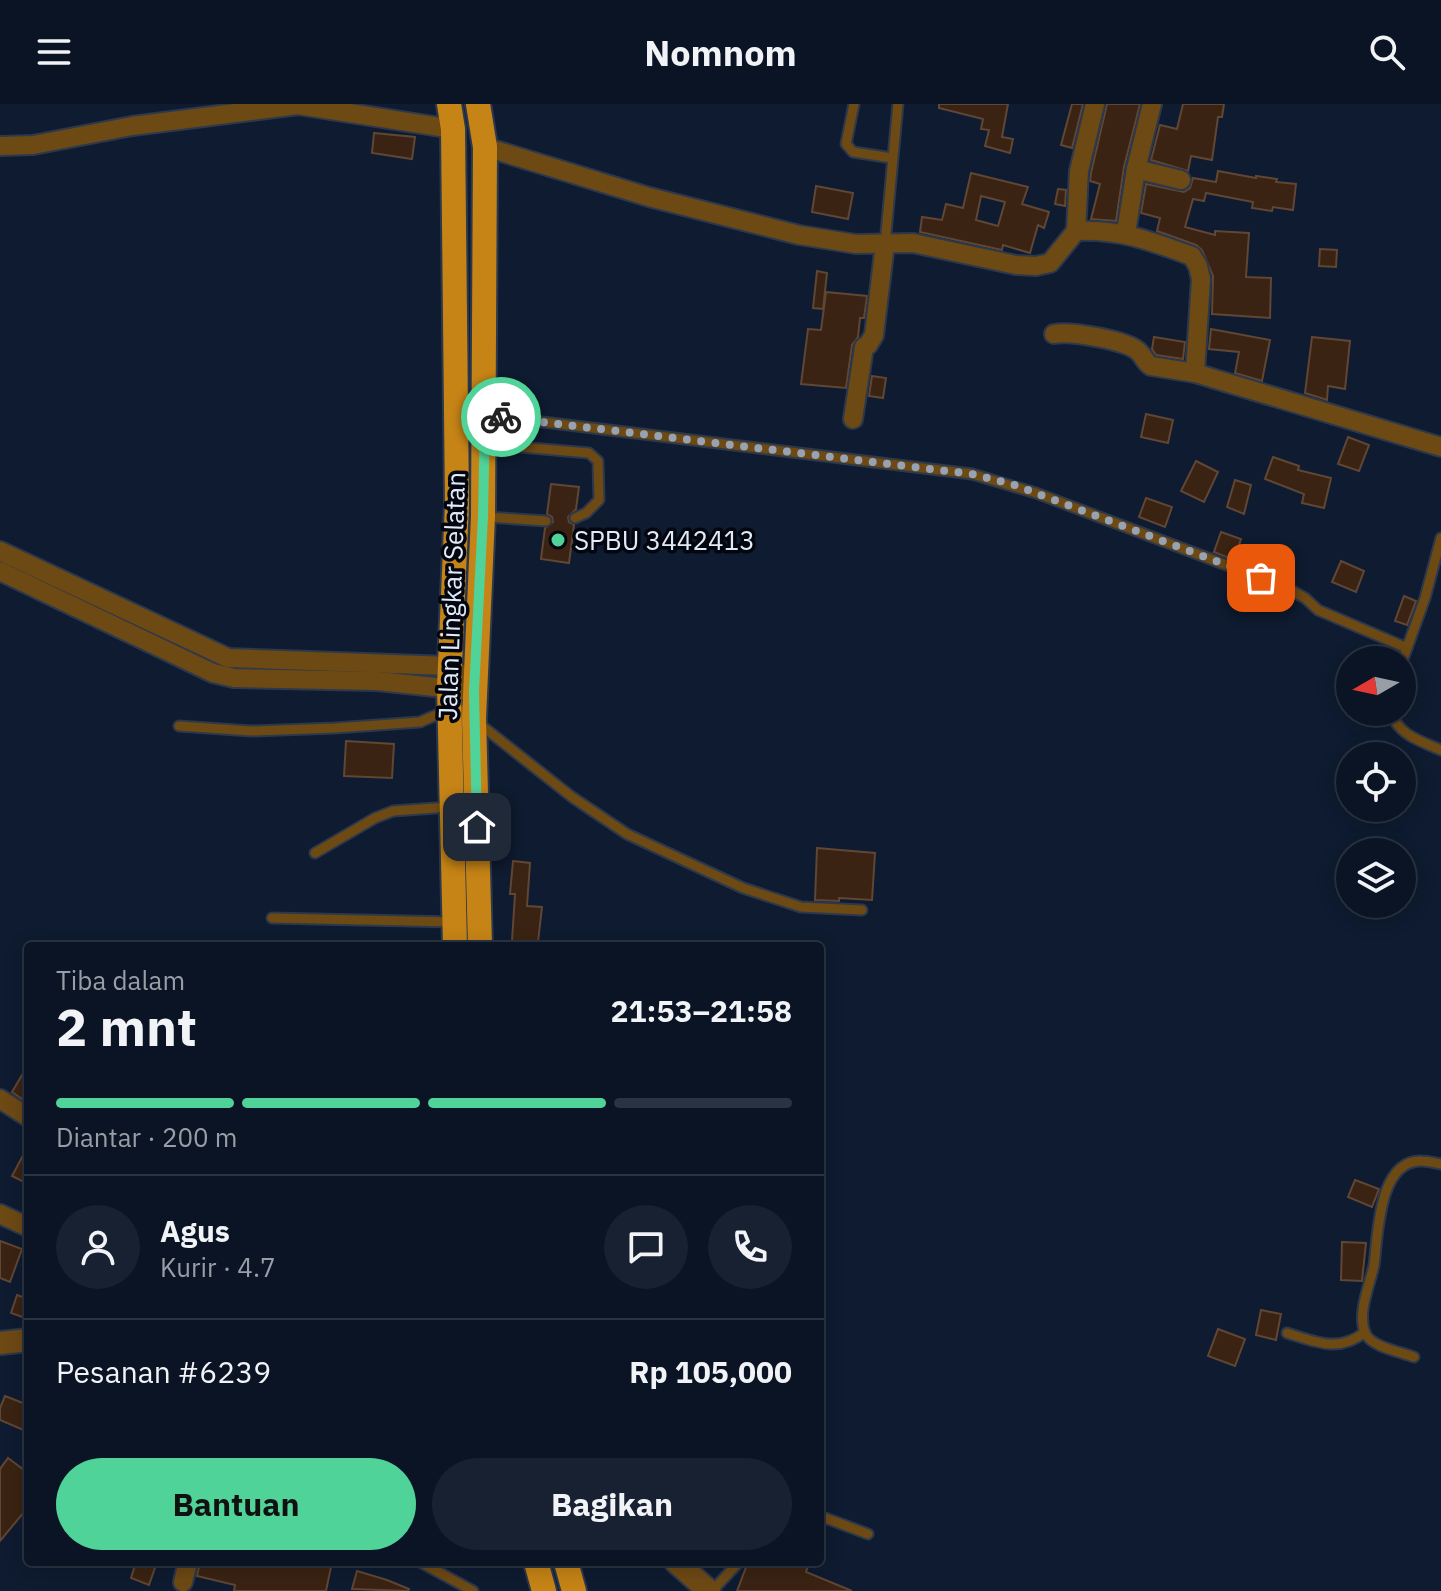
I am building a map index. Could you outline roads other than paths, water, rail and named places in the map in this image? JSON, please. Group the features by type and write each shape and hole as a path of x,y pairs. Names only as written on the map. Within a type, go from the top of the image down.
{"highway":[{"name":"Jalan Lingkar Selatan","path":"449,104 453,129 457,504 449,688 455,934"},
{"name":"Jalan Lingkar Selatan","path":"478,104 485,147 483,516 474,687 480,942"},
{"path":"537,1566 544,1591"}],"street":[{"path":"485,147 649,197 799,235 856,244 913,243 1016,265 1036,266 1050,263 1076,231 1079,171 1095,104"},
{"path":"1126,233 1136,169 1152,104"},
{"path":"0,146 33,145 132,126 298,105 453,129"},
{"path":"1136,169 1181,180"},
{"path":"1076,231 1126,233 1192,256 1201,279 1195,373"},
{"path":"853,419 864,347 874,335 885,244"},
{"path":"1054,334 1077,333 1107,340 1137,349 1151,366 1195,373 1441,447"},
{"path":"0,551 228,658 449,688"},
{"path":"0,571 213,673 234,678 474,687"},
{"path":"0,1099 24,1114"},
{"path":"0,1214 24,1225"},
{"path":"0,1343 24,1340"},
{"path":"183,1582 187,1566"},
{"path":"681,1566 710,1591"}],"lane":[{"path":"854,104 846,144 849,149 892,158"},
{"path":"885,244 898,104"},
{"path":"485,415 972,474 1024,488 1287,588 1318,610 1402,646"},
{"path":"484,444 589,453 598,461 599,500 586,513 575,518"},
{"path":"483,516 546,521"},
{"path":"1408,646 1441,538"},
{"path":"179,726 251,731 420,722 449,688 463,711 572,797 627,834 693,867 801,907 862,910"},
{"path":"1396,726 1441,750"},
{"path":"315,853 393,811 452,807"},
{"path":"272,918 455,934"},
{"path":"1414,1357 1369,1338 1365,1332 1363,1309 1374,1264 1376,1233 1390,1182 1404,1166 1414,1162 1441,1164"},
{"path":"1287,1333 1336,1345 1355,1340 1365,1332"},
{"path":"824,1518 868,1534"},
{"path":"427,1566 473,1591"},
{"path":"710,1591 735,1566"}],"place":[{"name":"SPBU 3442413","path":"558,540"}]}
